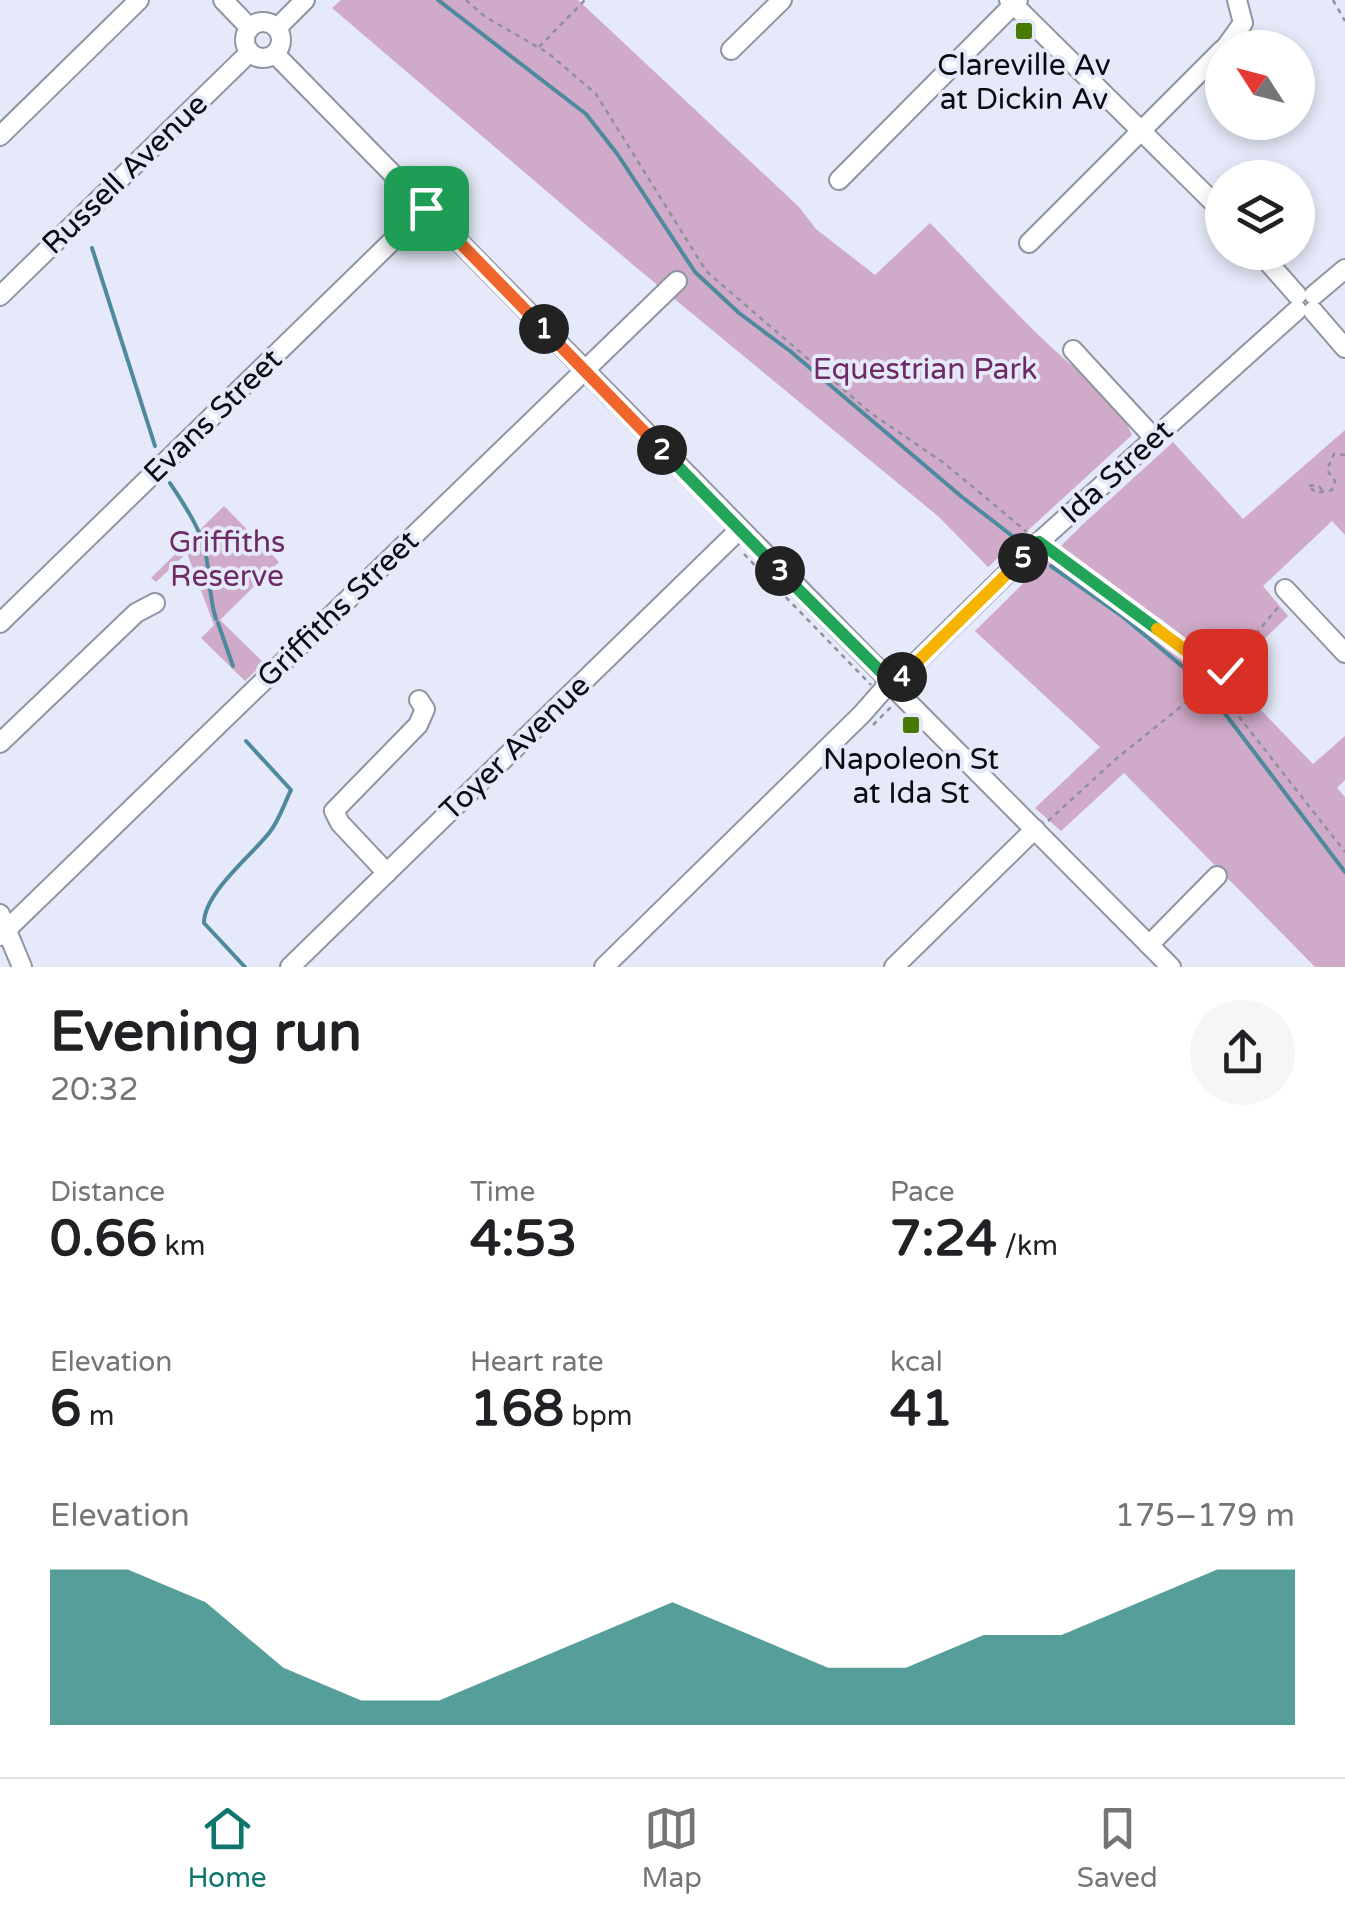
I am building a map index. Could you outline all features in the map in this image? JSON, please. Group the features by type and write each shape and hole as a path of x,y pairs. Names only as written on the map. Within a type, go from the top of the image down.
{"street":[{"path":"0,136 139,0"},
{"path":"223,0 250,28"},
{"path":"277,28 305,0"},
{"path":"731,50 782,0"},
{"path":"1238,0 1244,23 1239,30"},
{"path":"839,180 1013,1 1205,194"},
{"path":"260,22 277,28 280,44 275,54 259,58 250,52 245,43 250,28 260,22"},
{"name":"Russell Avenue","path":"0,296 250,52"},
{"path":"275,54 1171,967"},
{"path":"1029,243 1205,68"},
{"name":"Evans Street","path":"0,623 426,208"},
{"name":"Ida Street","path":"604,967 1039,542 1345,269"},
{"path":"1276,270 1345,348"},
{"name":"Griffiths Street","path":"2,927 677,281"},
{"path":"1073,350 1154,438"},
{"name":"Toyer Avenue","path":"290,967 740,529"},
{"path":"1287,590 1345,653"},
{"path":"0,742 136,613 155,603"},
{"path":"388,872 340,824 334,811 418,725 426,709 419,700"},
{"path":"894,967 1035,829"},
{"path":"1149,945 1217,876"},
{"path":"2,927 22,967"}],"path":[{"path":"466,0 484,16 538,48 596,94 706,271 872,414 944,463 1039,542 1189,653 1345,852"},
{"path":"538,48 584,0"},
{"path":"1333,0 1345,21"},
{"path":"1322,490 1332,490 1334,486 1329,460 1334,454 1345,454"},
{"path":"1035,829 1225,671 1287,590"}],"green space":[{"name":"Equestrian Park","path":"341,0 578,0 799,207 816,229 875,275 930,223 1034,330 1107,397 1132,435 988,567 939,517 632,264 332,8"},
{"path":"1345,430 1345,535 1332,521 1263,586 1288,616 1227,675 1313,764 1345,736 1345,780 1337,788 1345,797 1345,967 1315,967 1124,773 1061,831 1035,808 1100,747 975,631 1173,442 1243,519"},
{"name":"Griffiths Reserve","path":"224,506 279,562 220,620 264,663 245,681 201,638 214,625 187,553 156,582 151,578"}],"waterway":[{"path":"438,0 586,114 618,155 695,272 739,313 1015,538"},
{"path":"92,248 155,446"},
{"path":"170,483 204,545 216,619"},
{"path":"1051,566 1122,616 1201,682 1345,872"},
{"path":"218,623 233,666"},
{"path":"245,967 204,923 206,911 220,887 273,828 291,790 246,741"}],"place":[{"name":"Clareville Av at Dickin Av","path":"1024,31"},
{"name":"Napoleon St at Ida St","path":"911,725"}],"route":[{"path":"426,208 887,678 904,676 1039,542 1189,653 1211,682 1225,671"}]}
